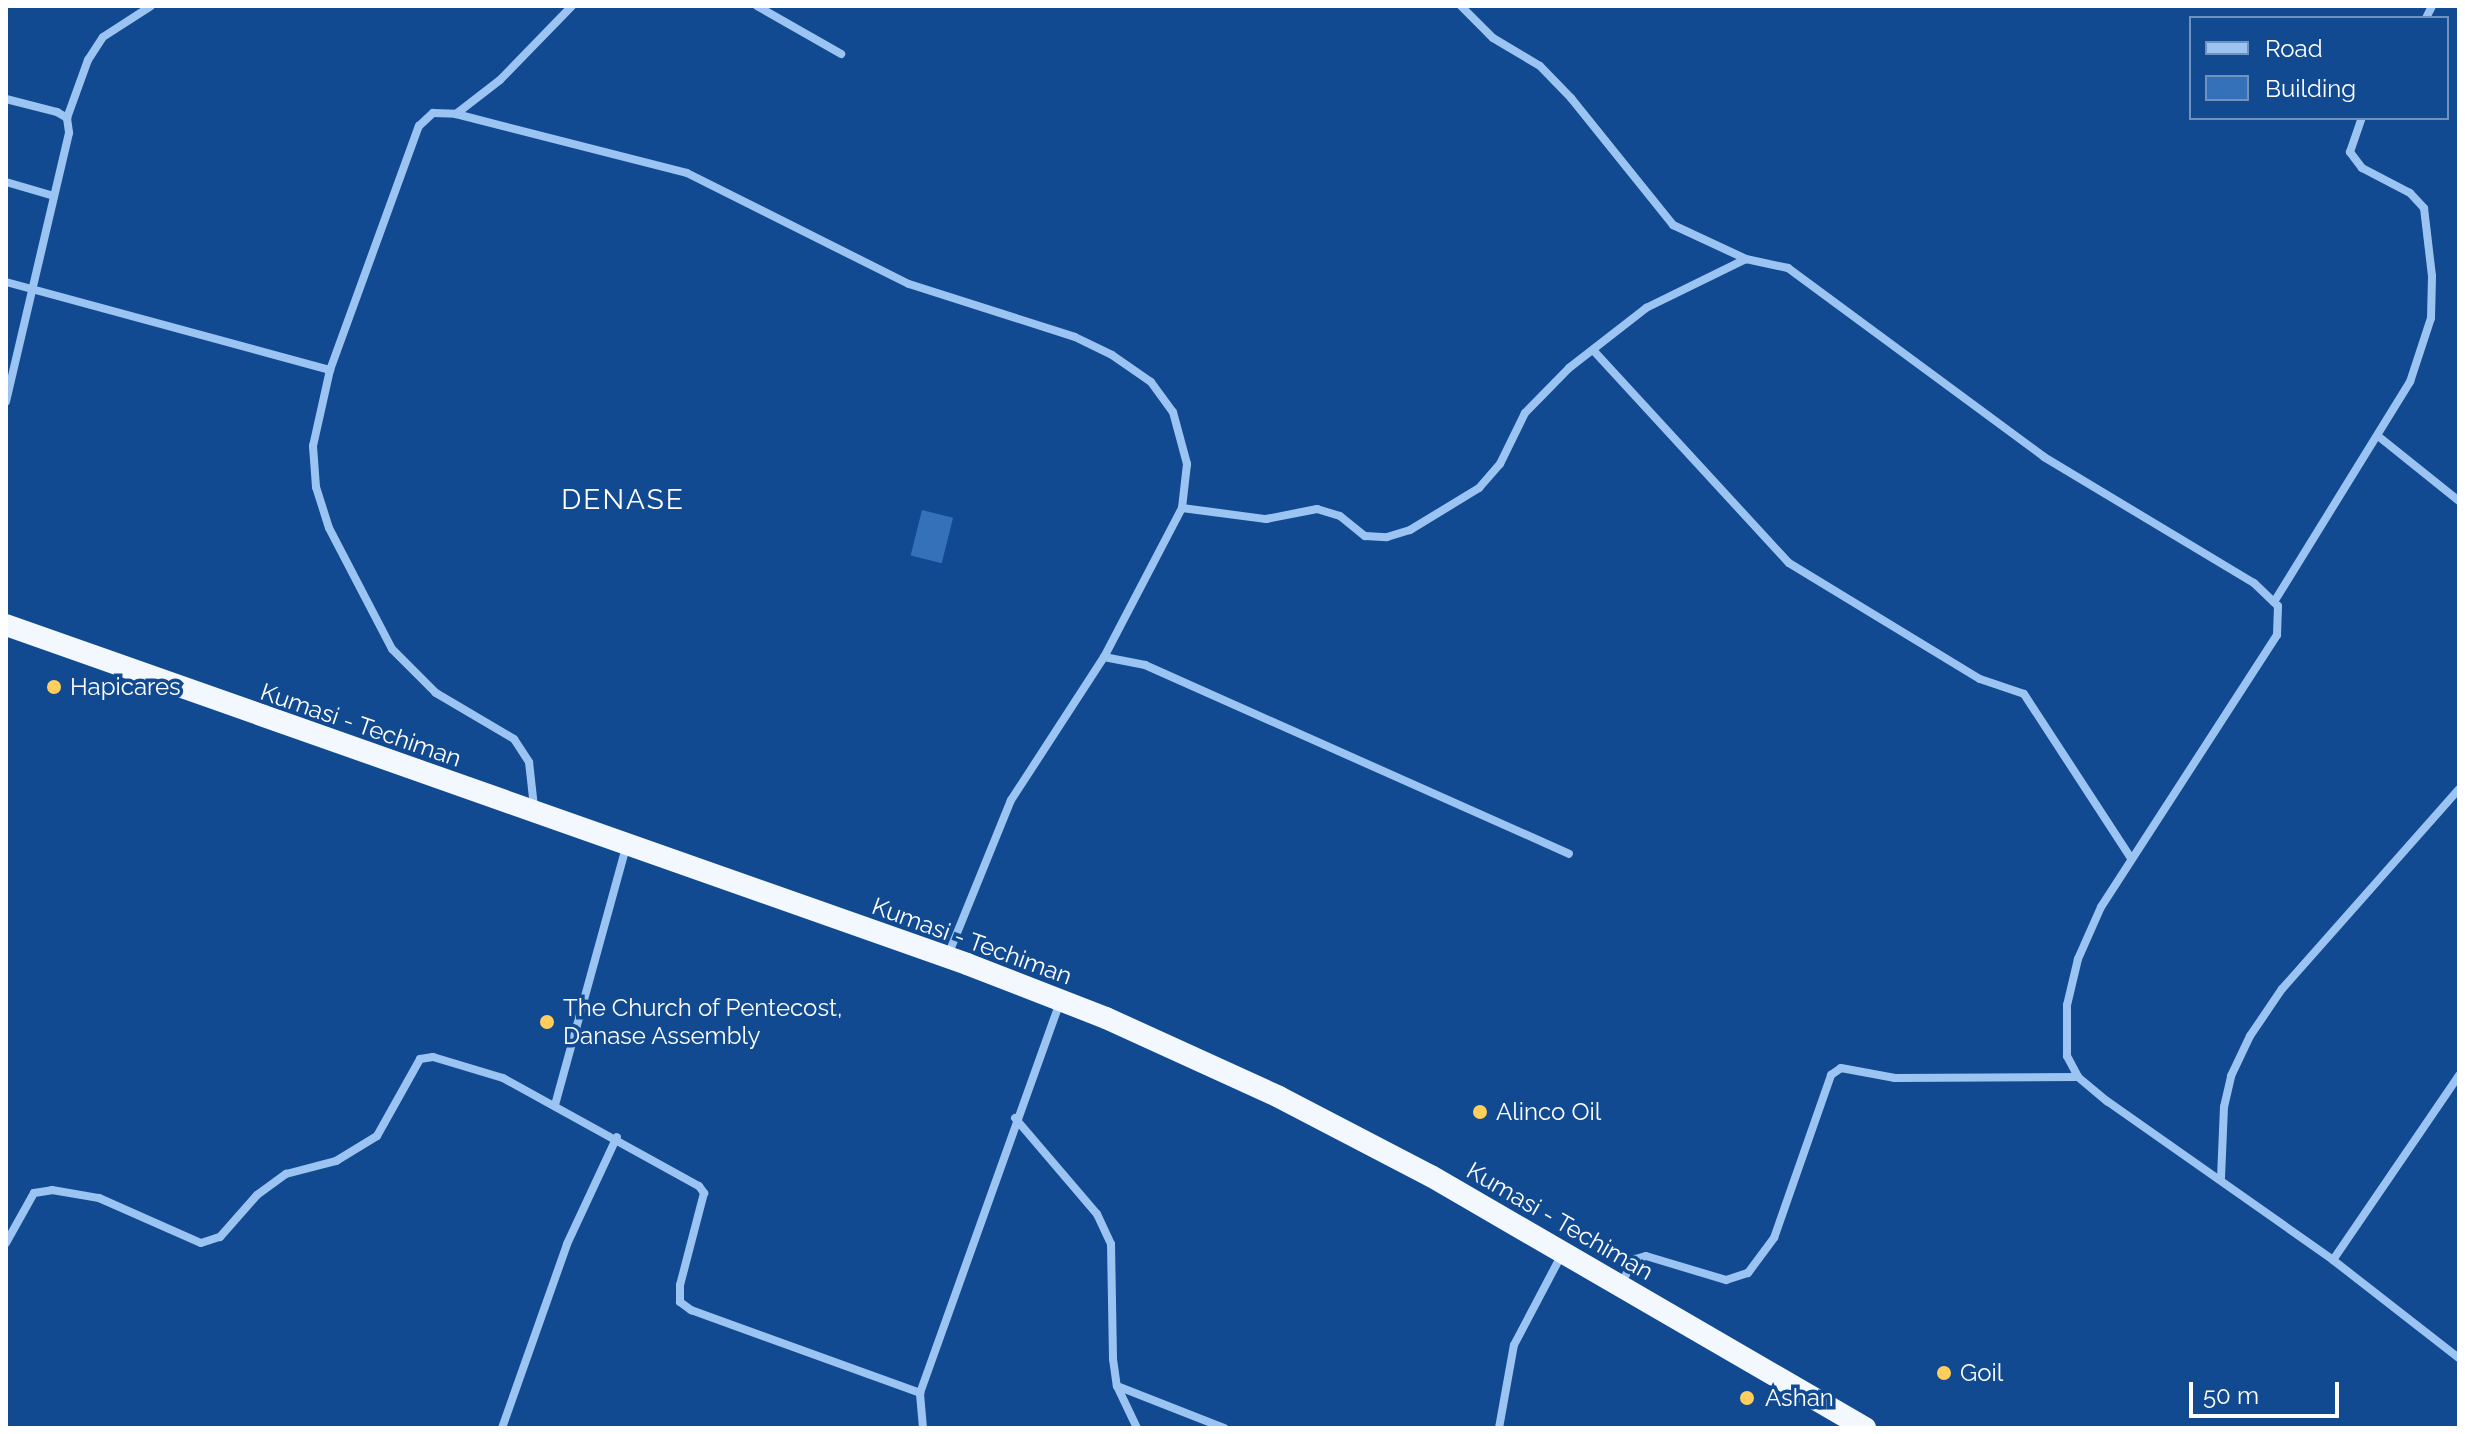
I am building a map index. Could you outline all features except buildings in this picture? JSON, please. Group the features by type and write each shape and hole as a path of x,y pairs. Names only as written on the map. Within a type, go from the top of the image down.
{"highway":[{"name":"Kumasi - Techiman","path":"6,625 947,957 1060,1001 1301,1108 1564,1252 1865,1428"}],"street":[{"path":"6,402 10,372 33,289 69,133 67,118 88,60 103,37 151,6"},
{"path":"456,114 500,80 572,6"},
{"path":"757,6 841,54"},
{"path":"1461,6 1493,38 1540,66 1571,98 1673,225 1746,259 1788,268 2044,457 2254,583 2274,602"},
{"path":"6,99 67,118"},
{"path":"534,812 529,762 514,739 436,693 392,649 329,528 316,487 313,446 330,370 419,126 433,113 456,114 687,173 909,284 1049,328 1112,355 1151,382 1173,412 1187,464 1182,508 1104,657 1011,800 947,957"},
{"path":"2361,120 2350,152 2362,168 2410,193 2424,208 2432,276 2426,341 2378,436 2274,602 2277,635 2131,858 2095,920 2067,1005 2067,1056 2078,1077 2333,1260 2459,1358"},
{"path":"6,182 54,196"},
{"path":"1182,508 1266,519 1317,509 1340,516 1365,536 1387,537 1410,530 1479,488 1500,464 1525,413 1593,350 1646,308 1746,259"},
{"path":"6,282 330,370"},
{"path":"1593,350 1789,563 1980,679 2024,694 2131,858"},
{"path":"2378,436 2459,501"},
{"path":"1104,657 1145,665 1569,854"},
{"path":"2221,1178 2224,1107 2231,1076 2250,1036 2282,989 2459,789"},
{"path":"555,1105 626,844"},
{"path":"923,1428 920,1393 1015,1118 1060,1001"},
{"path":"6,1243 34,1193 52,1190 107,1201 201,1243 220,1237 257,1195 286,1174 336,1161 377,1136 420,1059 433,1057 503,1078 617,1137 704,1193 680,1302 920,1393"},
{"path":"1620,1285 1635,1259 1646,1256 1726,1280 1748,1273 1774,1238 1831,1075 1841,1068 1895,1078 2078,1077"},
{"path":"2333,1260 2459,1075"},
{"path":"1015,1118 1097,1214 1111,1244 1117,1386 1137,1428"},
{"path":"502,1428 567,1244 617,1137"},
{"path":"1499,1428 1514,1345 1564,1252"},
{"path":"1117,1386 1224,1428"}],"place":[{"name":"Hapicares","path":"54,687"},
{"name":"The Church of Pentecost, Danase Assembly","path":"547,1022"},
{"name":"Alinco Oil","path":"1480,1112"},
{"name":"Goil","path":"1944,1373"},
{"name":"Ashan","path":"1747,1398"}],"district":[{"name":"DENASE","path":"623,500"}]}
